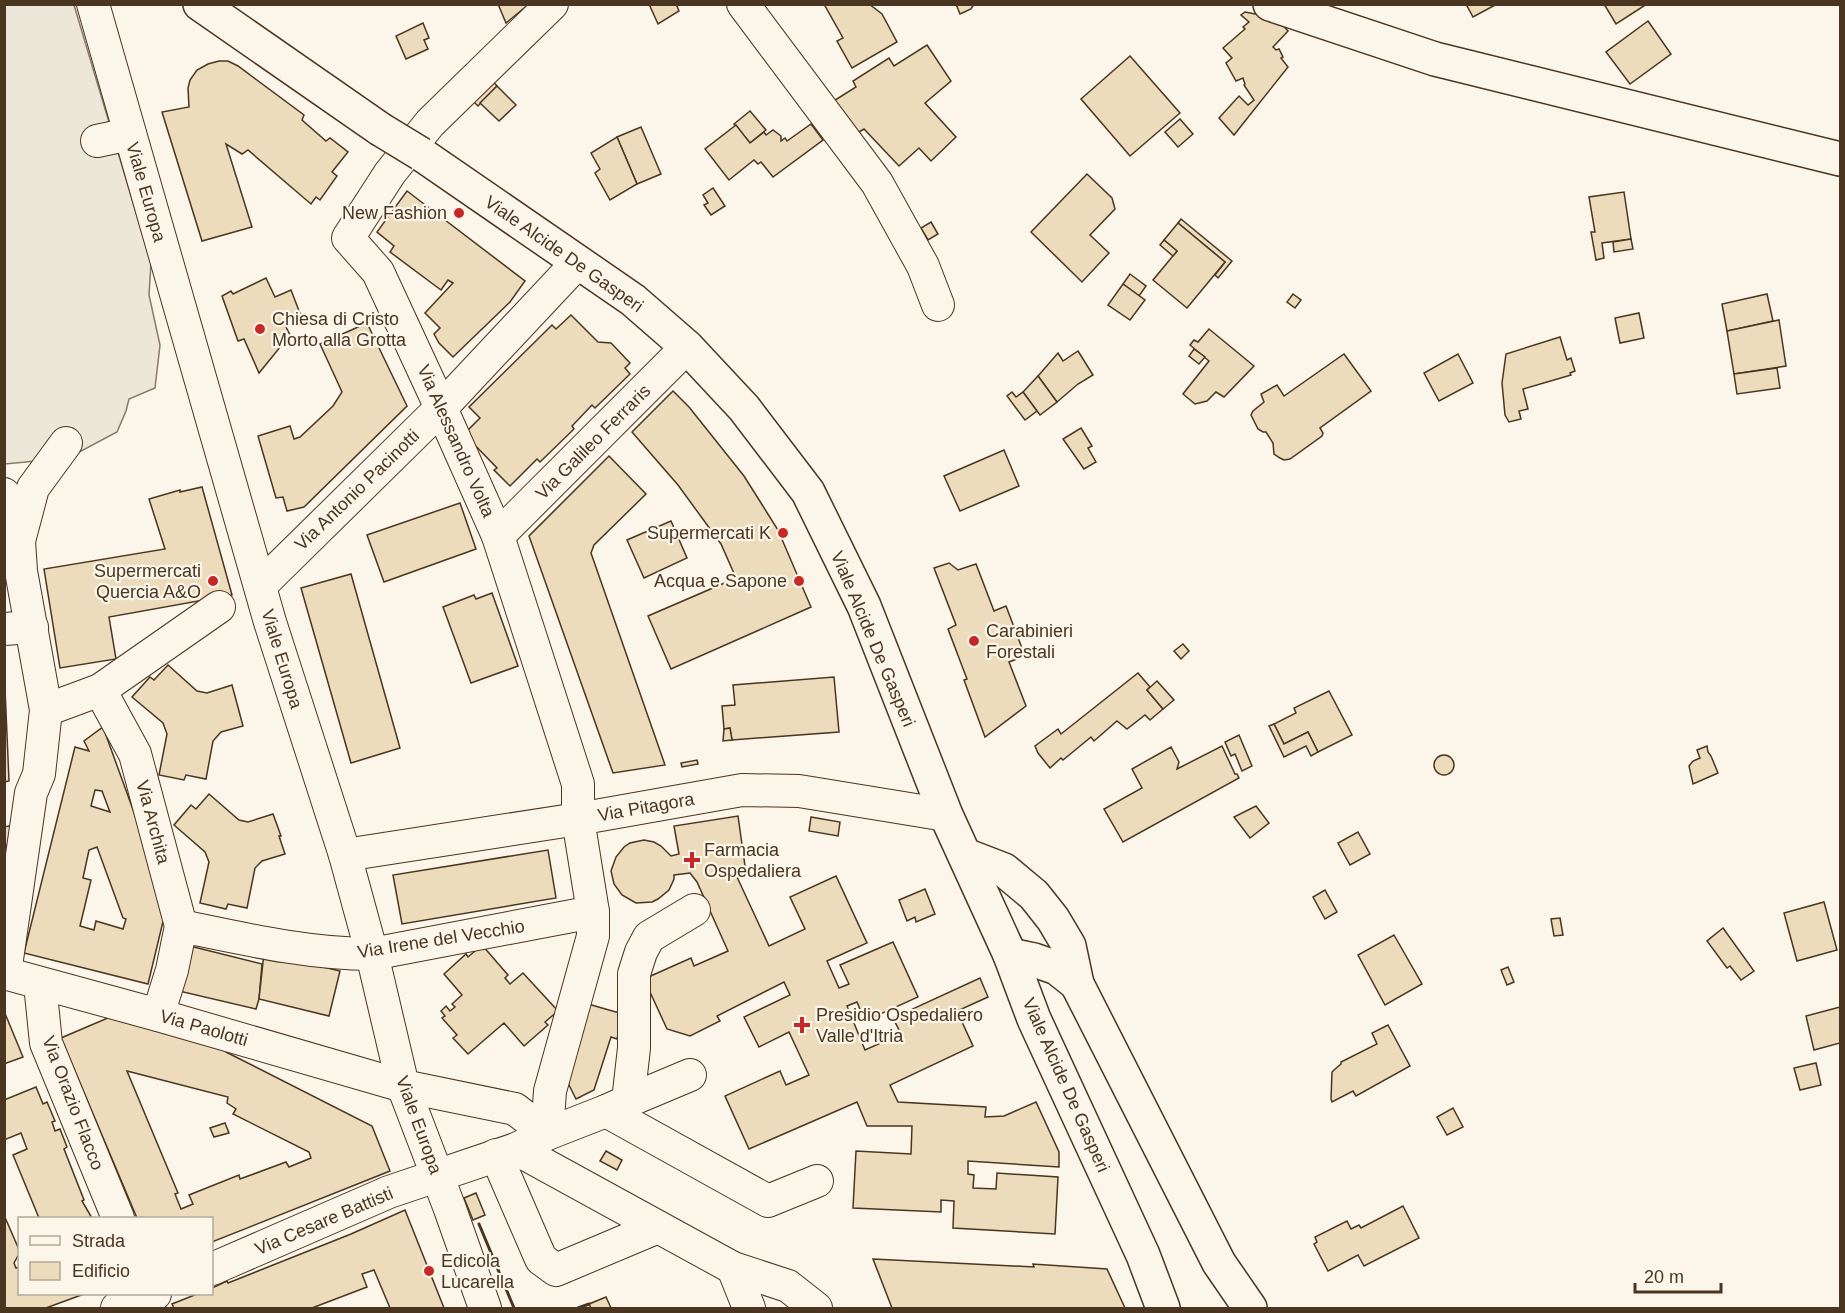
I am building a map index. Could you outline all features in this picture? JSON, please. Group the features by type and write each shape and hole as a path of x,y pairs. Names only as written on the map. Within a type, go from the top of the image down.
{"main road":[{"name":"Viale Alcide De Gasperi","path":"200,4 633,300 687,347 744,408 808,492 864,606 946,815 1010,955 1034,1019 1143,1255 1163,1308"},
{"path":"1270,4 1435,59 1840,159"},
{"path":"965,855 1004,870 1034,895 1053,919 1069,946 1077,984 1219,1263 1250,1308"},
{"path":"1010,955 1035,960 1057,968 1077,984"}],"street":[{"name":"Viale Europa","path":"93,4 260,586 345,855 372,954 403,1086 485,1308"},
{"name":"Via Alessandro Volta","path":"552,4 430,123 390,173 348,238 378,272 498,536 578,784 578,819"},
{"path":"743,4 877,183 923,266 938,305"},
{"path":"97,141 130,134"},
{"name":"Via Antonio Pacinotti","path":"260,586 441,408 577,263"},
{"name":"Via Galileo Ferraris","path":"498,536 687,347"},
{"path":"19,541 33,488 66,443"},
{"path":"4,494 19,541 21,571 18,628 46,710 39,774 18,798 5,973"},
{"path":"46,710 100,690 219,608"},
{"name":"Via Archita","path":"100,690 135,754 181,926 172,970 158,1015"},
{"name":"Via Pitagora","path":"345,855 578,819 742,790 799,791 946,815"},
{"path":"547,1134 550,1091 592,936 593,912 578,819"},
{"path":"617,1106 634,1048 634,974 641,952 649,937 694,910"},
{"name":"Via Irene del Vecchio","path":"181,926 277,946 343,954 372,954 593,912"},
{"name":"Via Paolotti","path":"5,973 403,1086"},
{"name":"Via Orazio Flacco","path":"40,984 46,1043 118,1217"},
{"path":"506,1152 690,1075"},
{"path":"403,1086 515,1109 547,1134"},
{"path":"617,1106 768,1201 817,1180"},
{"path":"506,1152 541,1259 556,1270 658,1227"},
{"path":"506,1152 658,1227 733,1268 788,1286 816,1308"},
{"name":"Via Cesare Battisti","path":"213,1269 388,1192 506,1152"},
{"path":"733,1268 749,1308"},
{"path":"117,1308 152,1298"}],"shaded area":[{"path":"5,5 74,5 151,263 149,295 160,345 155,388 129,399 117,432 68,458 5,464"}],"building":[{"path":"498,4 529,4 506,23"},
{"path":"649,4 676,4 679,11 658,24"},
{"path":"824,4 869,4 882,14 897,42 852,68 837,41 843,38"},
{"path":"956,4 974,4 971,9 960,14"},
{"path":"1466,4 1497,4 1473,17"},
{"path":"1604,4 1647,4 1616,24"},
{"path":"1245,12 1276,18 1288,31 1273,47 1276,50 1279,49 1283,57 1281,58 1288,67 1234,135 1219,118 1239,96 1248,105 1254,100 1244,85 1243,78 1236,81 1226,63 1232,58 1223,48 1245,29 1243,27 1249,22 1241,15"},
{"path":"1648,21 1671,54 1630,84 1606,52"},
{"path":"423,23 429,38 424,40 428,49 406,59 396,36"},
{"path":"927,45 951,81 925,103 956,137 931,161 919,148 899,166 864,129 854,135 832,102 856,87 853,81 889,58 894,66"},
{"path":"1130,56 1180,113 1130,156 1081,99"},
{"path":"219,61 228,61 238,66 304,115 302,120 326,141 330,138 348,152 332,172 337,176 320,200 316,197 311,204 248,150 242,154 226,144 252,227 202,241 162,112 189,107 190,80 197,70"},
{"path":"490,78 497,86 478,106 470,98"},
{"path":"497,86 516,105 499,121 480,103"},
{"path":"750,111 766,130 750,143 734,124"},
{"path":"1180,119 1193,134 1178,147 1165,132"},
{"path":"811,124 823,140 773,177 761,162 758,164 754,160 729,180 705,149 736,125 750,143 764,132 766,135 773,130 781,136 781,141 785,138 787,141"},
{"path":"641,127 661,174 637,184 617,137"},
{"path":"617,137 637,184 610,200 595,173 600,169 591,153"},
{"path":"1087,174 1112,198 1115,209 1090,235 1109,253 1082,282 1031,232"},
{"path":"713,188 725,206 711,215 704,205 708,203 703,195"},
{"path":"407,191 525,281 510,302 453,357 439,343 434,334 440,328 425,313 453,283 448,280 441,290 390,252 394,246 377,232"},
{"path":"1624,192 1631,239 1602,243 1604,258 1596,260 1591,232 1595,232 1589,197"},
{"path":"1181,219 1232,261 1218,278 1215,275 1225,262 1178,223"},
{"path":"931,222 938,234 928,240 921,228"},
{"path":"1178,223 1225,262 1187,308 1153,280 1177,251 1164,240"},
{"path":"1631,239 1633,249 1614,252 1613,242"},
{"path":"1164,240 1177,251 1173,256 1160,245"},
{"path":"1130,274 1146,286 1139,296 1123,284"},
{"name":"Chiesa di Cristo Morto alla Grotta","path":"266,278 275,297 291,290 301,316 284,323 290,335 259,373 244,339 238,341 222,296 231,291 233,294"},
{"path":"1123,284 1145,300 1130,320 1108,305"},
{"path":"1293,294 1301,300 1295,308 1287,302"},
{"path":"1767,294 1773,321 1727,331 1722,304"},
{"path":"1639,313 1644,338 1620,343 1615,318"},
{"path":"571,315 598,342 613,345 630,363 625,368 630,374 595,408 592,405 572,426 574,429 540,462 537,459 510,486 494,470 497,468 464,434 480,418 469,407 552,325 556,329"},
{"path":"1779,320 1786,366 1734,374 1727,331"},
{"path":"367,323 407,406 304,507 287,511 283,497 276,498 258,436 290,426 294,439 300,437 333,406 342,392 320,344"},
{"path":"1209,329 1254,366 1224,397 1216,392 1207,401 1195,404 1183,394 1209,361 1190,345 1194,340 1198,342"},
{"path":"1560,337 1567,360 1571,358 1575,371 1570,373 1571,375 1523,389 1528,409 1519,411 1521,419 1509,422 1505,415 1502,383 1506,354"},
{"path":"1194,349 1205,357 1199,364 1189,356"},
{"path":"1078,351 1093,375 1078,384 1057,402 1038,376 1058,353 1063,361"},
{"path":"1344,354 1371,391 1320,428 1322,436 1290,459 1280,458 1274,454 1273,443 1266,432 1258,429 1251,415 1264,402 1261,394 1277,385 1284,396"},
{"path":"1458,354 1473,383 1439,401 1424,373"},
{"path":"1777,368 1780,388 1737,394 1734,374"},
{"path":"1038,376 1057,402 1040,415 1023,392"},
{"path":"673,391 689,407 744,476 778,530 811,607 671,669 648,616 736,578 721,544 678,485 632,432"},
{"path":"1012,392 1016,397 1023,392 1037,411 1025,420 1007,396"},
{"path":"1081,428 1092,446 1088,448 1096,462 1084,469 1063,439"},
{"path":"1004,450 1019,486 960,511 944,476"},
{"path":"609,456 646,494 594,545 591,553 665,765 613,773 529,536"},
{"path":"202,487 232,595 109,617 116,659 60,668 44,569 165,549 149,499 180,490 180,492"},
{"path":"460,503 476,549 384,582 367,535"},
{"path":"671,521 687,558 644,578 627,540"},
{"path":"949,563 958,570 976,564 994,611 1006,606 1025,656 1009,662 1026,706 985,737 948,629 956,625 934,568"},
{"path":"351,574 400,748 351,763 301,588"},
{"path":"492,593 518,666 471,683 443,607 474,595 476,599"},
{"path":"1183,644 1189,651 1181,659 1174,651"},
{"path":"4,665 9,781 4,782"},
{"path":"168,665 197,691 207,693 232,685 243,726 221,732 213,741 206,779 186,775 184,780 159,775 167,734 163,723 132,697 150,677 154,680"},
{"path":"1138,673 1150,687 1147,690 1163,709 1150,720 1145,715 1127,729 1117,721 1094,741 1091,737 1050,768 1035,746 1058,729 1061,734"},
{"path":"834,677 839,732 732,740 730,728 724,729 722,706 735,705 733,685"},
{"path":"1157,681 1174,700 1163,709 1147,690"},
{"path":"1329,691 1352,735 1318,752 1308,732 1284,744 1274,724 1296,713 1294,708"},
{"path":"1274,724 1284,744 1308,732 1318,752 1311,756 1306,746 1284,757 1269,726"},
{"path":"103,727 164,895 166,909 148,984 24,953 75,747 89,751 84,741","holes":["95,790 102,791 110,812 91,806","97,847 123,918 126,919 123,929 96,921 94,930 80,926 91,880 83,878 89,850"]},
{"path":"730,728 732,740 723,741 724,729"},
{"path":"1239,735 1252,766 1242,771 1235,754 1231,756 1225,742"},
{"path":"1222,746 1239,778 1123,842 1104,809 1142,788 1132,769 1171,747 1179,762 1177,769"},
{"path":"1707,746 1718,773 1693,784 1689,766 1700,758 1697,750"},
{"path":"1444,755 1451,758 1454,765 1451,772 1444,775 1437,772 1434,765 1437,758"},
{"path":"697,760 698,764 682,767 681,763"},
{"path":"209,794 239,820 248,822 273,814 281,836 279,836 285,854 262,861 255,868 247,908 228,904 226,909 200,903 209,862 205,852 174,825 191,805 196,809"},
{"path":"1256,806 1269,823 1250,838 1234,817"},
{"name":"Presidio Ospedaliero Valle d'Itria","path":"738,816 746,873 737,877 769,946 805,929 790,897 836,876 867,943 827,961 839,988 849,984 840,965 893,942 918,997 865,1021 857,1002 847,1006 865,1050 901,1034 893,1018 980,978 988,997 957,1011 973,1046 890,1085 898,1102 986,1107 985,1117 1004,1116 1036,1102 1059,1152 1059,1167 968,1161 968,1174 974,1175 973,1188 996,1189 997,1173 1058,1177 1055,1234 953,1228 954,1201 941,1200 941,1212 853,1208 856,1151 911,1154 912,1126 867,1126 857,1102 749,1149 725,1096 780,1071 786,1085 809,1075 789,1032 759,1047 744,1017 790,995 784,982 717,1016 720,1021 690,1036 667,1029 644,979 691,958 694,966 728,951 697,882 690,873 674,875 669,890 658,899 652,902 636,903 622,895 614,884 611,871 616,857 630,843 644,840 654,842 671,856 679,854 674,826"},
{"path":"811,817 840,822 838,836 809,831"},
{"path":"4,827 12,828 4,857"},
{"path":"1358,832 1370,854 1350,865 1338,843"},
{"path":"548,850 556,898 402,924 393,875"},
{"path":"925,889 935,914 916,922 915,917 907,921 899,900"},
{"path":"1325,890 1337,912 1325,919 1313,897"},
{"path":"1824,902 1837,950 1797,961 1784,913"},
{"path":"1560,918 1563,935 1554,936 1551,919"},
{"path":"1723,928 1754,971 1741,980 1730,966 1727,968 1707,941"},
{"path":"1394,935 1422,984 1385,1005 1358,955"},
{"path":"482,945 508,975 505,978 510,984 523,973 558,1011 545,1022 548,1025 524,1046 504,1023 468,1054 453,1038 457,1035 442,1018 445,1016 441,1011 446,1006 450,1011 455,1007 452,1004 462,995 444,974 466,954 468,957"},
{"path":"190,946 262,964 256,1009 179,991"},
{"path":"264,953 340,971 329,1016 259,999"},
{"path":"1508,967 1514,982 1507,985 1501,970"},
{"path":"588,1004 623,1014 617,1039 611,1037 594,1090 576,1099 566,1079"},
{"path":"1840,1007 1840,1043 1814,1050 1806,1016"},
{"path":"4,1011 23,1057 4,1064"},
{"path":"110,1017 228,1044 226,1052 372,1126 390,1171 213,1242 213,1217 137,1217 61,1038","holes":["127,1071 228,1097 227,1103 236,1109 233,1114 309,1152 311,1158 289,1167 286,1162 240,1179 239,1175 189,1195 193,1204 181,1209 175,1194 178,1193"]},
{"path":"1388,1025 1410,1066 1356,1096 1353,1091 1332,1102 1332,1072 1341,1062 1377,1044 1372,1033"},
{"path":"1816,1063 1821,1085 1800,1090 1794,1068"},
{"path":"36,1087 43,1104 47,1102 55,1121 52,1122 55,1131 60,1129 67,1147 64,1149 84,1200 82,1201 91,1217 39,1217 13,1155 27,1149 21,1133 4,1140 4,1100"},
{"path":"1453,1108 1463,1127 1447,1135 1437,1117"},
{"path":"225,1123 229,1133 214,1137 210,1128"},
{"path":"606,1151 622,1160 617,1170 600,1161"},
{"path":"476,1193 485,1215 473,1220 464,1198"},
{"path":"1403,1206 1419,1238 1364,1266 1358,1255 1328,1271 1314,1244 1317,1242 1315,1237 1347,1221 1351,1229 1359,1225 1361,1228"},
{"path":"405,1210 444,1308 390,1308 374,1270 362,1274 367,1287 312,1308 174,1308 172,1304 194,1295 213,1295 213,1288 227,1281 228,1283"},
{"path":"4,1215 18,1247 18,1256 14,1263 16,1268 18,1268 18,1295 81,1295 46,1308 4,1308"},
{"path":"873,1259 1034,1267 1033,1264 1107,1269 1125,1308 892,1308"},
{"path":"606,1297 611,1308 591,1308 589,1304"}],"wall":[{"path":"479,1224 514,1308"},
{"path":"578,1308 589,1304"}],"place":[{"name":"New Fashion","path":"459,213"},
{"name":"Chiesa di Cristo Morto alla Grotta","path":"260,329"},
{"name":"Supermercati K","path":"783,533"},
{"name":"Supermercati Quercia A&O","path":"213,581"},
{"name":"Acqua e Sapone","path":"799,581"},
{"name":"Carabinieri Forestali","path":"974,641"},
{"name":"Farmacia Ospedaliera","path":"692,860"},
{"name":"Presidio Ospedaliero Valle d'Itria","path":"802,1025"},
{"name":"Edicola Lucarella","path":"429,1271"}]}
